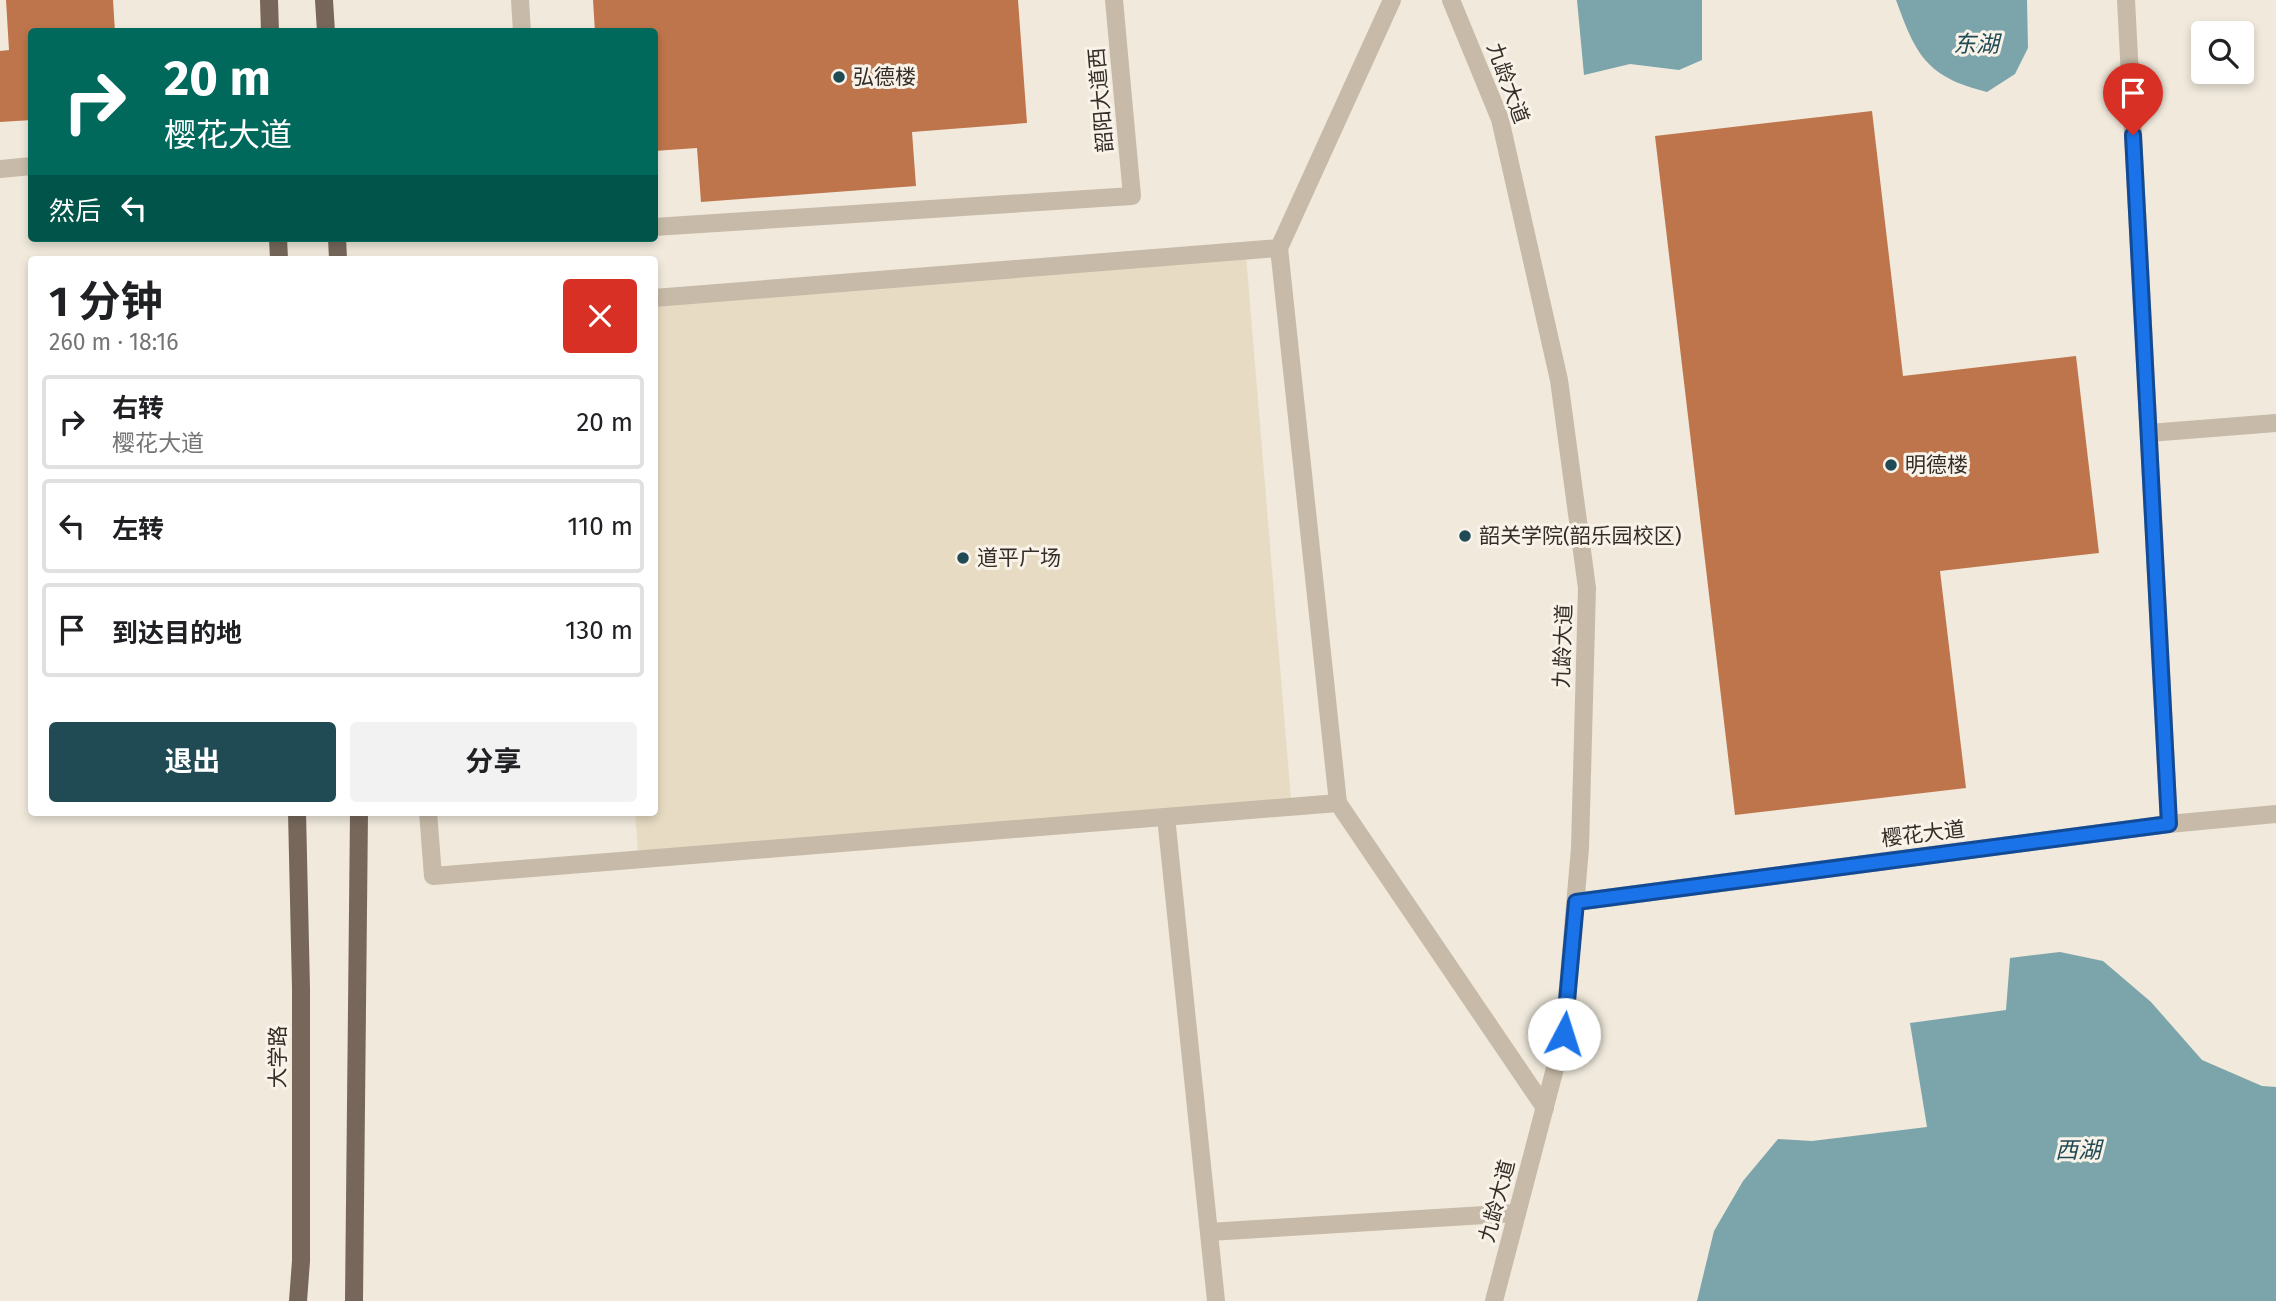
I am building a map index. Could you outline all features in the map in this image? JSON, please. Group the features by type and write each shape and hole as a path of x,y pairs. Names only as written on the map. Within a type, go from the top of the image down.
{"main road":[{"path":"269,0 270,28"},
{"path":"324,0 326,28"},
{"name":"大学路","path":"297,816 301,1030 301,1261 298,1301"},
{"path":"355,1301 359,816"}],"lane":[{"path":"520,0 522,28"},
{"name":"韶阳大道西","path":"658,227 1132,195 1114,0"},
{"path":"1392,0 1279,248 1338,803 1545,1108"},
{"name":"九龄大道","path":"1451,0 1500,119 1559,380 1587,588 1580,848 1564,1034 1494,1301"},
{"path":"2126,0 2169,824"},
{"path":"0,169 28,166"},
{"path":"658,298 1279,248"},
{"path":"2149,433 2276,423"},
{"path":"428,816 433,876 1338,803"},
{"name":"樱花大道","path":"1576,902 2169,824 2276,814"},
{"path":"1166,817 1216,1301"},
{"path":"1209,1232 1517,1213"}],"shaded area":[{"name":"道平广场","path":"1245,243 1292,811 639,864 635,816 658,816 658,305"}],"water":[{"path":"1577,0 1702,0 1702,60 1679,70 1630,64 1584,75"},
{"name":"东湖","path":"1896,0 2027,0 2028,48 2015,74 1987,92 1966,86 1937,71 1926,61 1910,35"},
{"name":"西湖","path":"2060,952 2103,961 2151,1002 2202,1060 2262,1086 2276,1087 2276,1301 1697,1301 1714,1231 1743,1181 1778,1139 1812,1141 1927,1127 1910,1023 2006,1010 2010,958"}],"building":[{"path":"6,0 113,0 115,28 28,28 28,120 0,122 0,51 9,50"},
{"name":"弘德楼","path":"593,0 1018,0 1027,123 912,132 916,186 701,202 697,148 658,151 658,28 595,28"},
{"name":"明德楼","path":"1872,111 1903,376 2076,356 2099,553 1940,571 1966,788 1735,815 1655,136"}],"place":[{"name":"弘德楼","path":"839,77"},
{"name":"明德楼","path":"1891,465"},
{"name":"韶关学院(韶乐园校区)","path":"1465,536"},
{"name":"道平广场","path":"963,558"}],"route":[{"path":"1564,1034 1576,902 2169,824 2133,135"}]}
